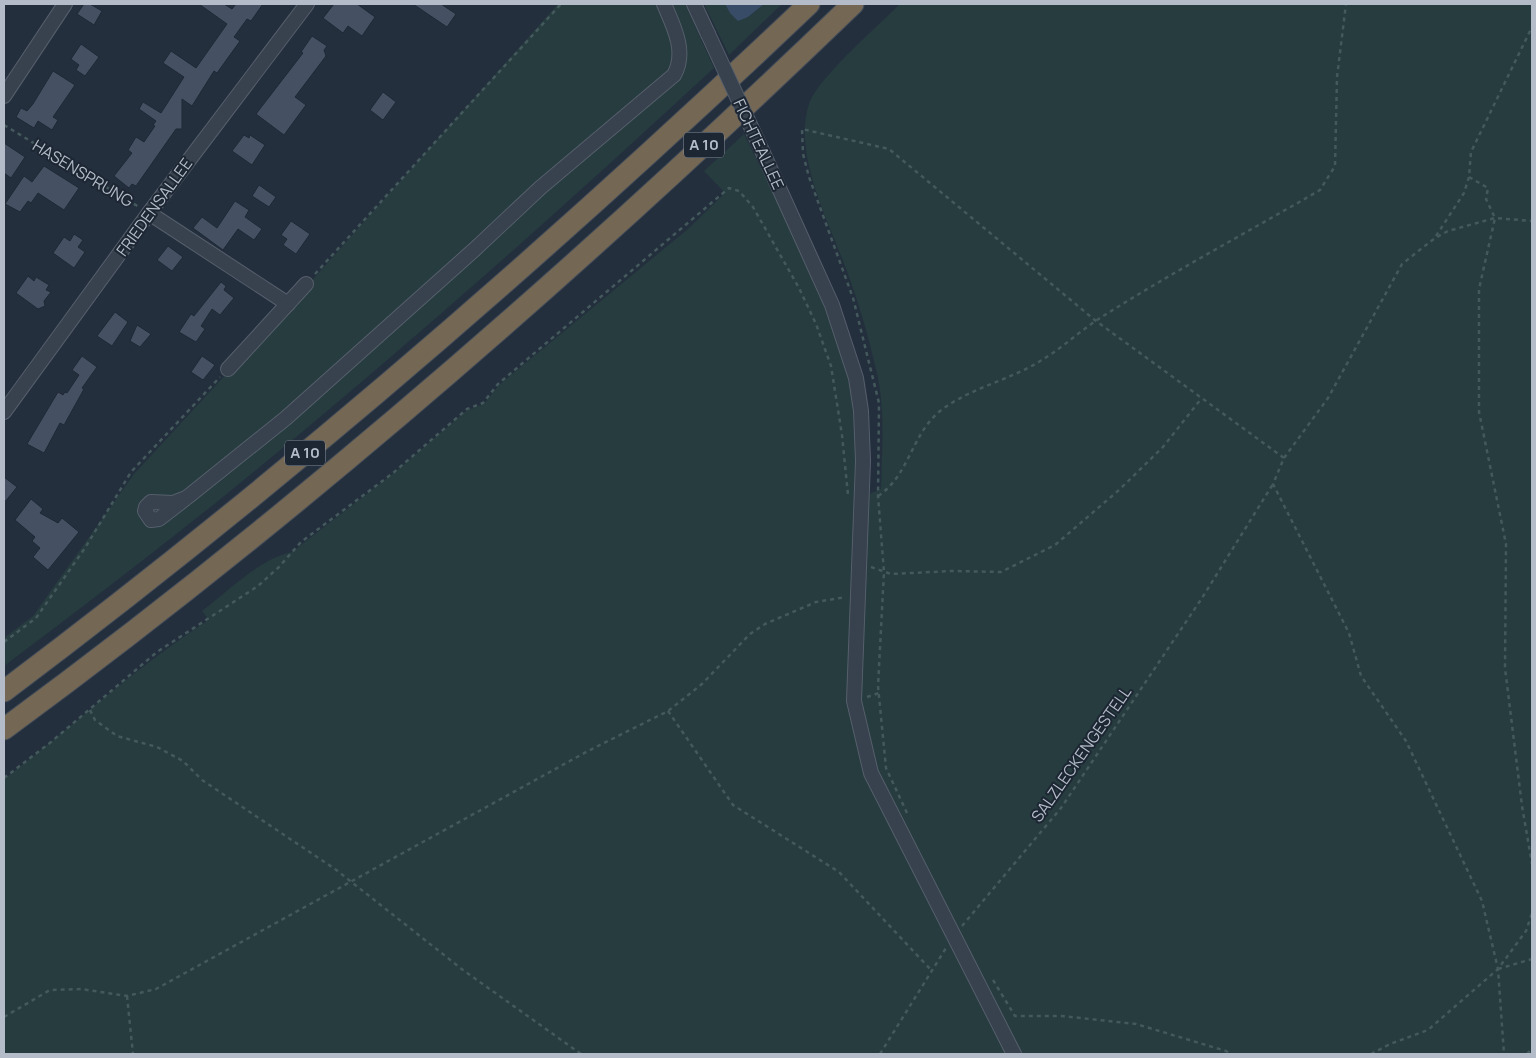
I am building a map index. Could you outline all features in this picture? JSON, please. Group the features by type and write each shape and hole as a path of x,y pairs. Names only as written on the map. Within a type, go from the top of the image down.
{"highway":[{"name":"A 10","path":"4,691 236,509 440,340 668,136 809,4"},
{"name":"A 10","path":"4,730 232,552 414,403 628,215 853,4"}],"street":[{"path":"4,96 65,4"},
{"name":"FRIEDENSALLEE","path":"4,412 149,213 307,4"},
{"path":"186,498 342,370 540,188 674,75 681,56 679,43 664,4"},
{"name":"FICHTEALLEE","path":"694,4 824,285 840,326 856,378 862,432 862,500 854,701 871,773 957,931 1014,1054"},
{"name":"HASENSPRUNG","path":"149,213 288,304"},
{"path":"228,369 306,284"}],"path":[{"path":"306,284 561,4"},
{"path":"4,778 90,710 157,652 258,586 279,568 301,542 393,473 467,409 483,403 498,384 729,188 739,191 753,207 799,288 816,324 831,366 842,435 848,496 854,500 862,500 878,496 897,480 913,444 924,427 939,412 955,401 1043,359 1096,321 1320,190 1335,166 1338,77 1346,4"},
{"path":"1435,238 1464,193 1469,177 1468,163 1476,139 1532,27"},
{"name":"HASENSPRUNG","path":"4,125 149,213"},
{"path":"909,816 886,768 878,686 884,572 878,496 879,422 875,386 853,298 809,177 803,154 802,129 889,149 1096,321 1284,458"},
{"path":"1469,177 1488,188 1486,199 1495,218 1479,289 1479,412 1506,544 1505,668 1522,806 1532,864"},
{"path":"1435,238 1448,231 1495,218 1532,221"},
{"name":"SALZLECKENGESTELL","path":"880,1054 957,931 1061,808 1202,598 1273,484 1284,458 1328,398 1402,264 1435,238"},
{"path":"4,642 36,618 84,548 131,472 228,369"},
{"path":"860,563 891,574 952,571 1001,572 1055,545 1119,490 1162,446 1201,398"},
{"path":"1273,484 1349,633 1361,676 1406,741 1482,902 1498,969 1504,1054"},
{"path":"4,1017 50,990 81,989 126,996 156,988 588,751 668,711 702,684 750,634 765,624 802,606 826,599 858,597"},
{"path":"90,710 95,720 117,736 157,747 183,760 202,780 289,836 407,924 463,970 581,1054"},
{"path":"668,711 733,805 839,872 932,971"},
{"path":"1371,1054 1390,1044 1428,1030 1498,969 1526,931 1532,913"},
{"path":"957,919 957,931"},
{"path":"1498,969 1532,960"},
{"path":"990,976 1015,1016 1062,1016 1136,1024 1226,1051 1230,1054"},
{"path":"126,996 133,1054"},
{"path":"1527,1054 1532,1049"}],"green space":[{"path":"558,4 685,4 714,68 593,179 408,343 192,522 4,666 4,638 33,616 134,474 290,305"},
{"path":"704,4 725,4 730,13 748,17 764,4 782,4 729,55"},
{"path":"900,4 1532,4 1532,1054 4,1054 4,779 155,657 209,620 202,611 256,568 268,561 292,552 395,472 466,411 484,404 499,385 688,229 725,193 704,171 744,134 804,255 831,319 841,350 849,382 853,410 857,495 867,495 881,489 882,411 878,380 856,297 809,168 805,124 809,104 814,93 850,52"}],"water":[{"path":"725,4 764,4 748,17 738,21"}],"building":[{"path":"84,4 90,4 102,11 94,25 77,14"},
{"path":"199,4 224,4 232,9 236,4 263,4 251,21 247,19 234,37 240,41 217,73 214,71 192,106 182,99 182,129 176,129 136,186 132,184 129,188 114,176 132,153 128,150 136,137 144,142 155,126 153,125 156,121 139,109 143,102 161,113 184,77 163,63 171,51 196,68 227,24"},
{"path":"334,4 357,4 375,17 362,36 348,26 343,33 323,18"},
{"path":"413,4 441,4 456,14 447,27"},
{"path":"312,36 327,46 324,50 326,56 295,97 306,105 284,135 256,114 303,53 301,52"},
{"path":"81,44 99,57 85,76 76,70 79,65 71,59"},
{"path":"53,71 75,85 53,117 58,120 52,130 38,121 34,128 16,117 21,108 27,111 33,104"},
{"path":"383,92 396,102 383,120 370,110"},
{"path":"244,135 249,138 250,135 265,145 252,165 232,151"},
{"path":"4,143 25,157 11,178 4,173"},
{"path":"44,166 79,188 64,210 38,193 31,203 28,201 20,212 5,204 24,176 32,182"},
{"path":"259,185 276,197 269,207 252,196"},
{"path":"235,201 249,210 245,217 262,229 254,240 238,229 223,250 193,228 202,217 217,228"},
{"path":"291,221 310,234 296,254 283,245 287,239 281,235"},
{"path":"74,234 83,240 78,247 85,252 74,268 53,253 64,237 70,241"},
{"path":"168,246 183,257 172,271 157,260"},
{"path":"28,276 34,281 36,277 49,285 46,290 51,292 44,301 45,306 38,309 16,293"},
{"path":"221,282 226,286 224,290 234,298 220,315 212,309 201,326 205,329 196,342 179,332 191,314 194,316"},
{"path":"115,312 128,322 112,346 97,336"},
{"path":"137,325 151,334 140,347 130,341"},
{"path":"82,356 97,367 82,388 84,389 64,425 60,423 44,453 27,444 58,392 63,395 65,392 67,393 79,375 72,370"},
{"path":"202,356 215,365 203,380 191,372"},
{"path":"4,477 17,487 4,503"},
{"path":"31,499 43,509 40,513 58,523 62,518 79,532 48,570 33,557 40,548 32,541 35,537 15,520"}]}
